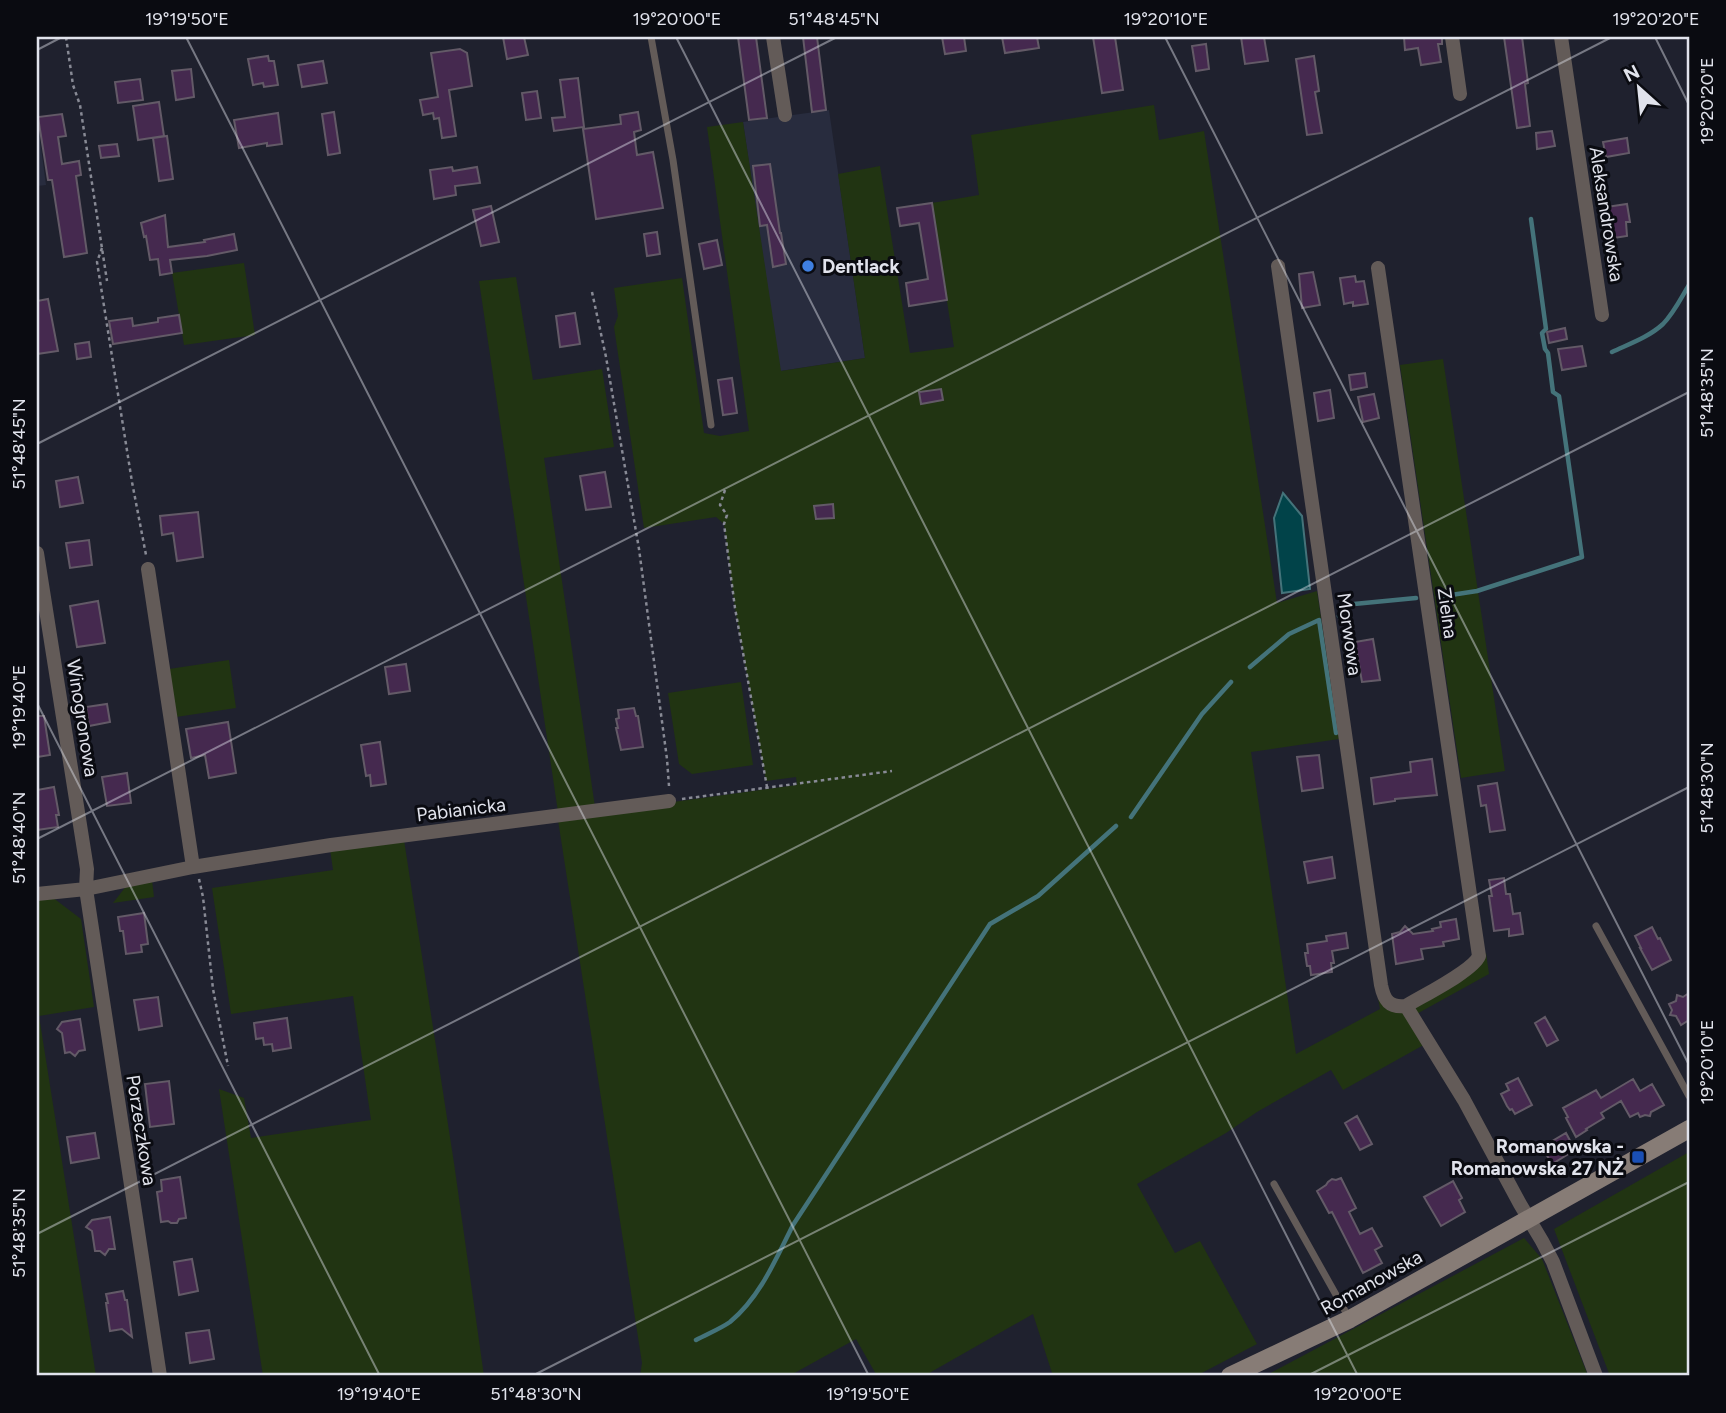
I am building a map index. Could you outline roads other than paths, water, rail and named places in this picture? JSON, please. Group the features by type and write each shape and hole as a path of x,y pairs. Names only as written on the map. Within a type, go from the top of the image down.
{"street":[{"path":"773,37 785,115"},
{"path":"1452,37 1461,94"},
{"name":"Aleksandrowska","path":"1561,37 1602,315"},
{"name":"Morwowa","path":"1278,266 1384,999 1399,1006 1464,1100 1529,1219"},
{"name":"Zielna","path":"1378,268 1479,956 1476,963 1399,1006"},
{"name":"Winogronowa","path":"37,553 87,869 86,889"},
{"path":"148,569 193,867"},
{"name":"Pabianicka","path":"37,894 86,889 193,867 331,845 669,801"},
{"name":"Porzeczkowa","path":"86,889 160,1376"},
{"name":"Romanowska","path":"1230,1376 1350,1319 1689,1129"},
{"path":"1529,1219 1553,1262 1596,1376"}],"lane":[{"path":"651,37 673,160 711,425"},
{"path":"1596,926 1689,1096"},
{"path":"1274,1184 1350,1319"}],"waterway":[{"path":"1438,597 1477,591 1582,557 1559,396 1553,392 1548,353 1542,333 1546,329 1531,219"},
{"path":"1612,352 1663,324 1689,285"},
{"path":"1339,616 1354,604 1416,598"},
{"path":"1250,667 1289,634 1319,620 1336,733"},
{"path":"1131,817 1202,714 1231,682"},
{"path":"696,1340 730,1322 759,1289 793,1225 990,924 1038,896 1116,826"}],"place":[{"name":"Dentlack","path":"808,266"},
{"name":"Romanowska - Romanowska 27 NŻ","path":"1638,1157"}]}
